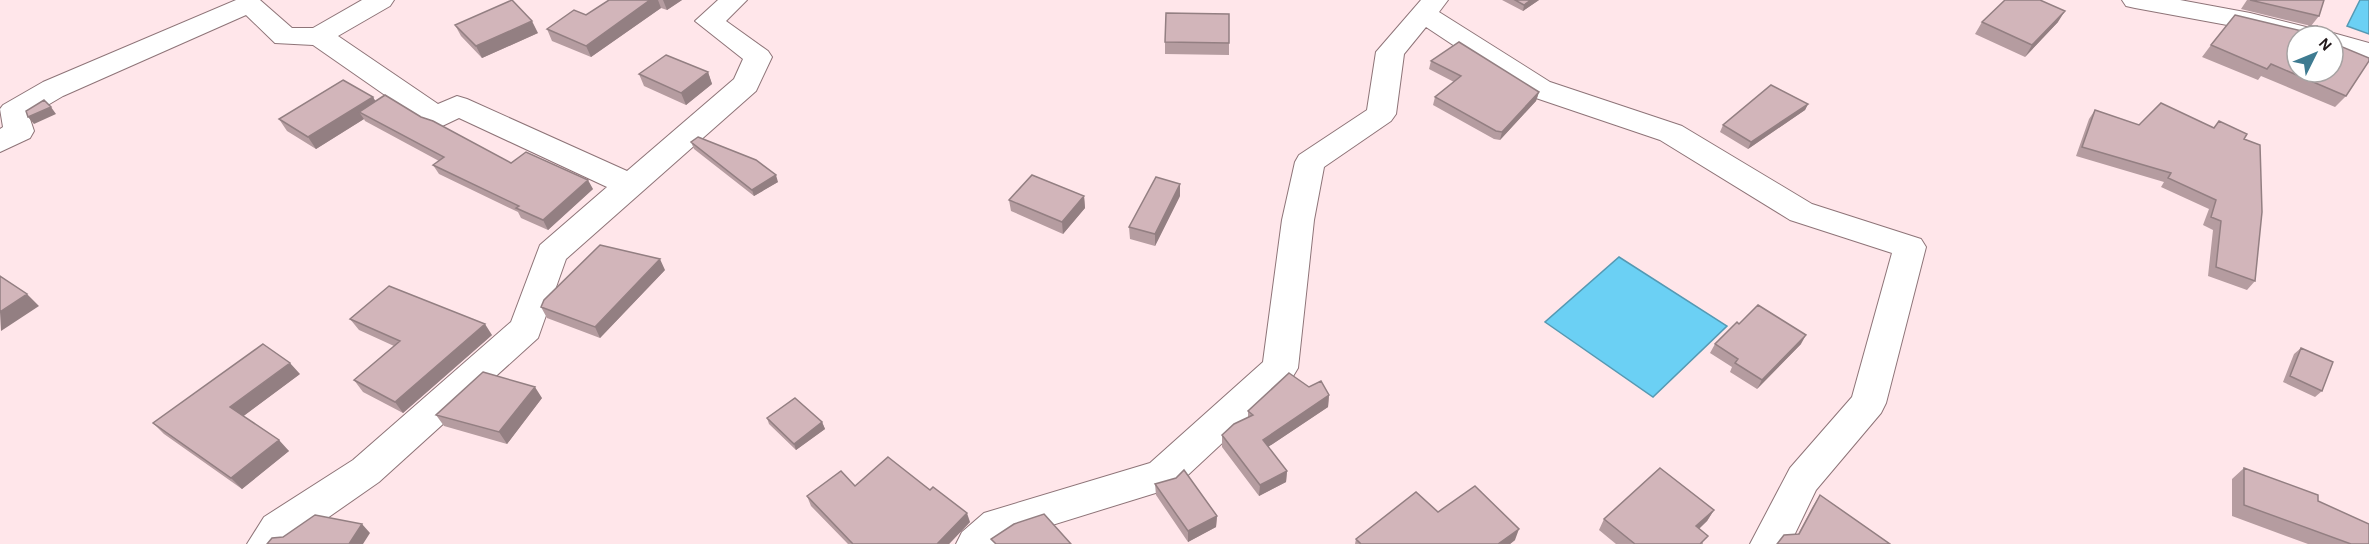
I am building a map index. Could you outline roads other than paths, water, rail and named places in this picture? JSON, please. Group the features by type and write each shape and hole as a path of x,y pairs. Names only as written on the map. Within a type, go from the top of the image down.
{"street":[{"path":"0,142 19,131 13,112 52,89 249,4 285,38 319,36 381,0"},
{"path":"267,544 278,529 366,471 526,329 552,253 746,84 758,57 709,21 734,0"},
{"path":"2135,0 2250,21 2285,30"},
{"path":"976,544 998,525 1162,476 1280,368 1298,220 1310,162 1381,114 1390,52 1429,7 1540,89 1671,133 1801,212 1910,247 1868,403 1803,479 1770,544"},
{"path":"319,36 438,118 457,106 630,185"},
{"path":"2345,45 2369,52"}],"water":[{"path":"2360,0 2369,0 2369,34 2347,26"},
{"path":"1619,257 1727,326 1653,397 1545,322"}]}
